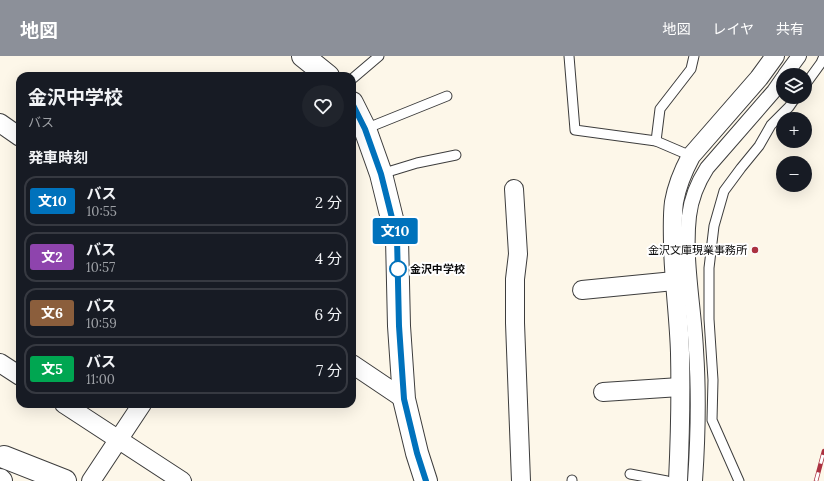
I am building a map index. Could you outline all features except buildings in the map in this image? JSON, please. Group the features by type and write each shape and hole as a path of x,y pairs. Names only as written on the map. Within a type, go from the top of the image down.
{"street":[{"path":"303,56 323,72"},
{"path":"678,481 680,431 680,353 674,281 672,224 674,203 683,172 691,156 759,78 776,56"},
{"path":"790,68 799,56"},
{"path":"695,481 698,431 697,358 687,241 689,215 697,186 708,168 776,88"},
{"path":"356,111 365,129 381,174 397,238 399,326 404,399 417,453 426,481"},
{"path":"0,123 16,134"},
{"path":"514,189 518,254 515,279 515,323 521,481"},
{"path":"582,290 674,281"},
{"path":"0,363 16,373"},
{"path":"356,367 404,399"},
{"path":"603,392 680,387"},
{"path":"70,408 182,481"},
{"path":"91,481 139,408"},
{"path":"2,456 40,481"},
{"path":"2,456 65,481"}],"lane":[{"path":"356,76 379,56"},
{"path":"569,56 575,130 656,141 691,156"},
{"path":"656,141 660,109 691,69 694,56"},
{"path":"812,75 824,56"},
{"path":"365,129 447,96"},
{"path":"739,481 712,420 713,380 709,320 709,268 714,226 724,191 759,146 771,125 791,104"},
{"path":"381,174 417,163 456,155"},
{"path":"630,474 667,481"}],"railway":[{"path":"816,481 824,451"}],"bus line":[{"name":"文10","path":"356,110 365,129 381,174 397,238 399,326 404,399 417,453 426,481"}],"place":[{"name":"金沢文庫現業事務所","path":"755,250"},
{"name":"金沢中学校","path":"398,269"}]}
